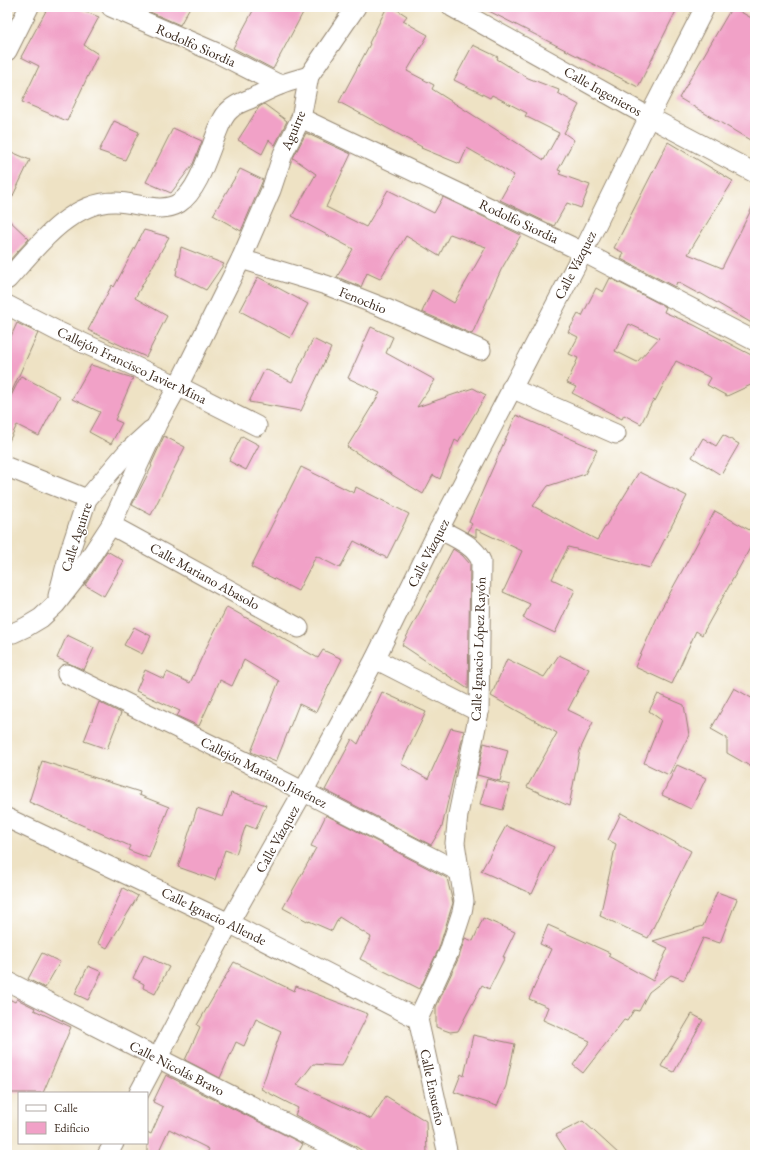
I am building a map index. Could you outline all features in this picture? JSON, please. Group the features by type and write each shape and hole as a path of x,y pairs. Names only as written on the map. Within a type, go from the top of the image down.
{"street":[{"name":"Rodolfo Siordia","path":"111,7 217,53 280,85"},
{"name":"Aguirre","path":"241,260 271,190 283,154 301,118 309,76 356,7"},
{"name":"Calle Ingenieros","path":"452,7 649,117 755,173"},
{"name":"Calle Vázquez","path":"140,1092 230,923 375,659 439,530 583,252 705,7"},
{"path":"7,28 28,9"},
{"path":"7,51 28,9"},
{"path":"7,280 56,228 77,213 95,205 114,202 151,207 170,207 179,203 187,196 201,172 225,114 232,107 280,85 309,76"},
{"name":"Rodolfo Siordia","path":"301,118 583,252 755,341"},
{"name":"Fenochio","path":"241,260 326,285 382,307 481,350"},
{"name":"Calle Aguirre","path":"7,633 13,633 26,628 41,618 56,604 85,565 111,525 157,424 178,386 241,260"},
{"name":"Callejón Francisco Javier Mina","path":"7,305 59,332 178,386 257,426"},
{"path":"512,388 616,434"},
{"name":"Calle Aguirre","path":"56,604 69,554 87,499 127,452 157,424"},
{"path":"7,466 87,499"},
{"name":"Calle Mariano Abasolo","path":"111,525 299,628"},
{"name":"Calle Ignacio López Rayón","path":"418,1019 449,952 462,912 464,901 456,843 458,815 479,712 481,561 478,555 469,546 439,530"},
{"path":"375,659 479,712"},
{"name":"Callejón Mariano Jiménez","path":"68,674 246,762 460,872"},
{"name":"Calle Ignacio Allende","path":"7,818 230,923 418,1019"},
{"name":"Calle Nicolás Bravo","path":"7,981 348,1155"},
{"name":"Calle Ensueño","path":"418,1019 448,1155"},
{"path":"107,1155 113,1144"}],"building":[{"path":"48,7 73,7 99,17 84,45 98,54 67,121 22,102 39,66 21,57"},
{"path":"153,7 190,7 180,25 150,12"},
{"path":"255,7 306,7 273,69 233,48"},
{"path":"387,7 393,7 407,16 403,21 428,35 407,71 434,85 432,89 544,160 559,133 525,116 527,113 492,95 490,98 454,80 473,45 498,57 497,59 528,78 559,90 558,93 579,105 564,133 574,140 558,170 561,171 559,174 590,185 581,208 567,203 554,226 500,200 514,175 467,148 460,164 421,148 422,147 339,102 370,44 369,43"},
{"path":"481,7 678,7 638,87"},
{"path":"732,7 755,20 755,143 679,98"},
{"path":"264,104 287,121 275,145 269,140 262,154 238,140 259,107"},
{"path":"114,121 139,132 125,160 99,151"},
{"path":"173,128 202,141 193,164 171,193 146,182"},
{"path":"306,133 351,154 326,207 366,227 388,190 434,213 443,197 521,235 501,270 472,334 422,312 432,290 454,303 486,247 450,234 439,256 406,236 380,279 367,273 361,287 337,277 353,249 292,216 316,174 293,158"},
{"path":"668,142 733,181 688,254 722,268 755,202 755,325 700,293 699,294 677,282 675,287 621,259 624,253 614,248"},
{"path":"7,150 30,160 7,208"},
{"path":"240,169 263,180 241,231 213,215"},
{"path":"7,218 29,239 7,263"},
{"path":"144,230 169,237 135,298 167,316 146,357 88,330 112,285 114,287"},
{"path":"181,247 224,264 206,290 176,275"},
{"path":"258,277 308,304 290,338 240,311"},
{"path":"610,278 666,307 664,312 694,325 755,357 755,383 727,396 707,385 711,378 676,361 641,424 624,415 622,419 572,393 576,387 567,383 578,358 569,354 578,337 568,332 578,314 582,316 596,288 603,292","holes":["629,324 659,338 637,362 615,351"]},
{"path":"17,323 38,333 7,402 7,345"},
{"path":"371,327 393,337 386,353 435,380 417,407 473,388 486,395 458,442 455,440 440,479 433,475 423,494 347,447 380,393 348,378"},
{"path":"313,339 331,348 301,411 249,402 265,369 292,382"},
{"path":"91,365 133,378 115,420 122,423 111,444 89,432 100,412 72,399"},
{"path":"21,376 60,396 39,436 17,425 7,445 7,404"},
{"path":"516,415 597,450 585,474 548,486 533,506 597,540 639,472 687,496 650,568 568,547 552,579 575,590 555,633 523,618 530,604 503,592 522,551 476,529 476,537 467,532 472,524 469,522"},
{"path":"723,435 739,444 721,475 692,457 703,438 716,446"},
{"path":"164,436 185,447 151,515 132,505 152,466 151,465"},
{"path":"242,436 259,445 246,470 229,461"},
{"path":"301,467 354,493 356,487 409,514 387,558 354,541 340,568 316,556 298,591 251,567"},
{"path":"715,511 755,533 755,539 702,635 696,631 672,684 635,667 660,611"},
{"path":"453,549 462,555 470,564 468,689 402,645"},
{"path":"107,551 124,561 104,596 85,585"},
{"path":"227,607 318,658 323,650 342,659 316,712 299,704 276,762 251,752 279,681 244,660 232,686 220,680 199,726 177,716 180,711 136,691 145,670 164,679 167,672 190,683"},
{"path":"134,627 151,636 142,654 124,645"},
{"path":"67,635 94,648 84,670 57,658"},
{"path":"559,655 589,669 568,710 593,722 580,750 569,806 527,787 557,733 491,696 507,659 544,677"},
{"path":"734,688 755,700 755,769 727,753 727,738 711,729"},
{"path":"382,692 426,712 401,764 428,779 451,728 464,731 442,827 431,845 325,790 352,739 358,744"},
{"path":"658,694 684,705 689,735 669,775 644,763 661,720 649,711"},
{"path":"99,702 121,713 107,749 84,741"},
{"path":"484,743 508,750 500,781 477,775"},
{"path":"42,761 140,792 139,795 169,807 149,858 128,850 130,846 29,802"},
{"path":"677,765 706,778 691,809 662,795"},
{"path":"487,779 510,785 503,810 480,804"},
{"path":"231,793 266,805 256,829 246,825 236,854 225,850 215,880 178,867 197,808 223,817"},
{"path":"621,813 691,851 648,938 600,916 616,844 608,840"},
{"path":"326,815 447,878 453,903 439,948 420,989 360,959 371,937 339,917 332,931 309,922 283,908 316,848 311,846"},
{"path":"506,826 554,847 532,894 481,871"},
{"path":"123,888 138,896 107,948 98,943"},
{"path":"717,892 737,899 720,943 703,938 684,980 671,975 649,992 639,1011 634,1010 627,1021 624,1020 583,1073 573,1065 590,1041 543,1020 548,1007 529,999 551,949 540,944 548,925 610,953 608,956 653,981 668,948 653,941 703,926"},
{"path":"483,918 515,932 503,957 505,957 489,989 482,985 458,1031 450,1032 436,1027 436,1007 459,957 465,938 473,941"},
{"path":"42,953 60,962 45,988 28,979"},
{"path":"144,955 169,967 155,994 143,988 144,984 133,978"},
{"path":"234,962 294,991 296,986 368,1014 342,1066 313,1064 297,1085 371,1119 386,1096 426,1121 427,1155 369,1155 295,1115 298,1108 261,1089 281,1031 256,1019 244,1046 236,1042 220,1078 185,1060 200,1027 197,1025"},
{"path":"88,966 102,972 88,1000 75,994"},
{"path":"7,998 15,1002 17,999 35,1008 34,1010 71,1027 43,1092 7,1093"},
{"path":"692,1014 703,1020 674,1072 661,1066"},
{"path":"473,1035 515,1044 506,1086 497,1106 454,1092 461,1074 464,1076"},
{"path":"166,1075 303,1144 297,1155 206,1155 209,1149 169,1129 157,1155 147,1155 148,1132 151,1134 163,1107 153,1102"},
{"path":"583,1121 620,1155 569,1155 556,1135"}]}
